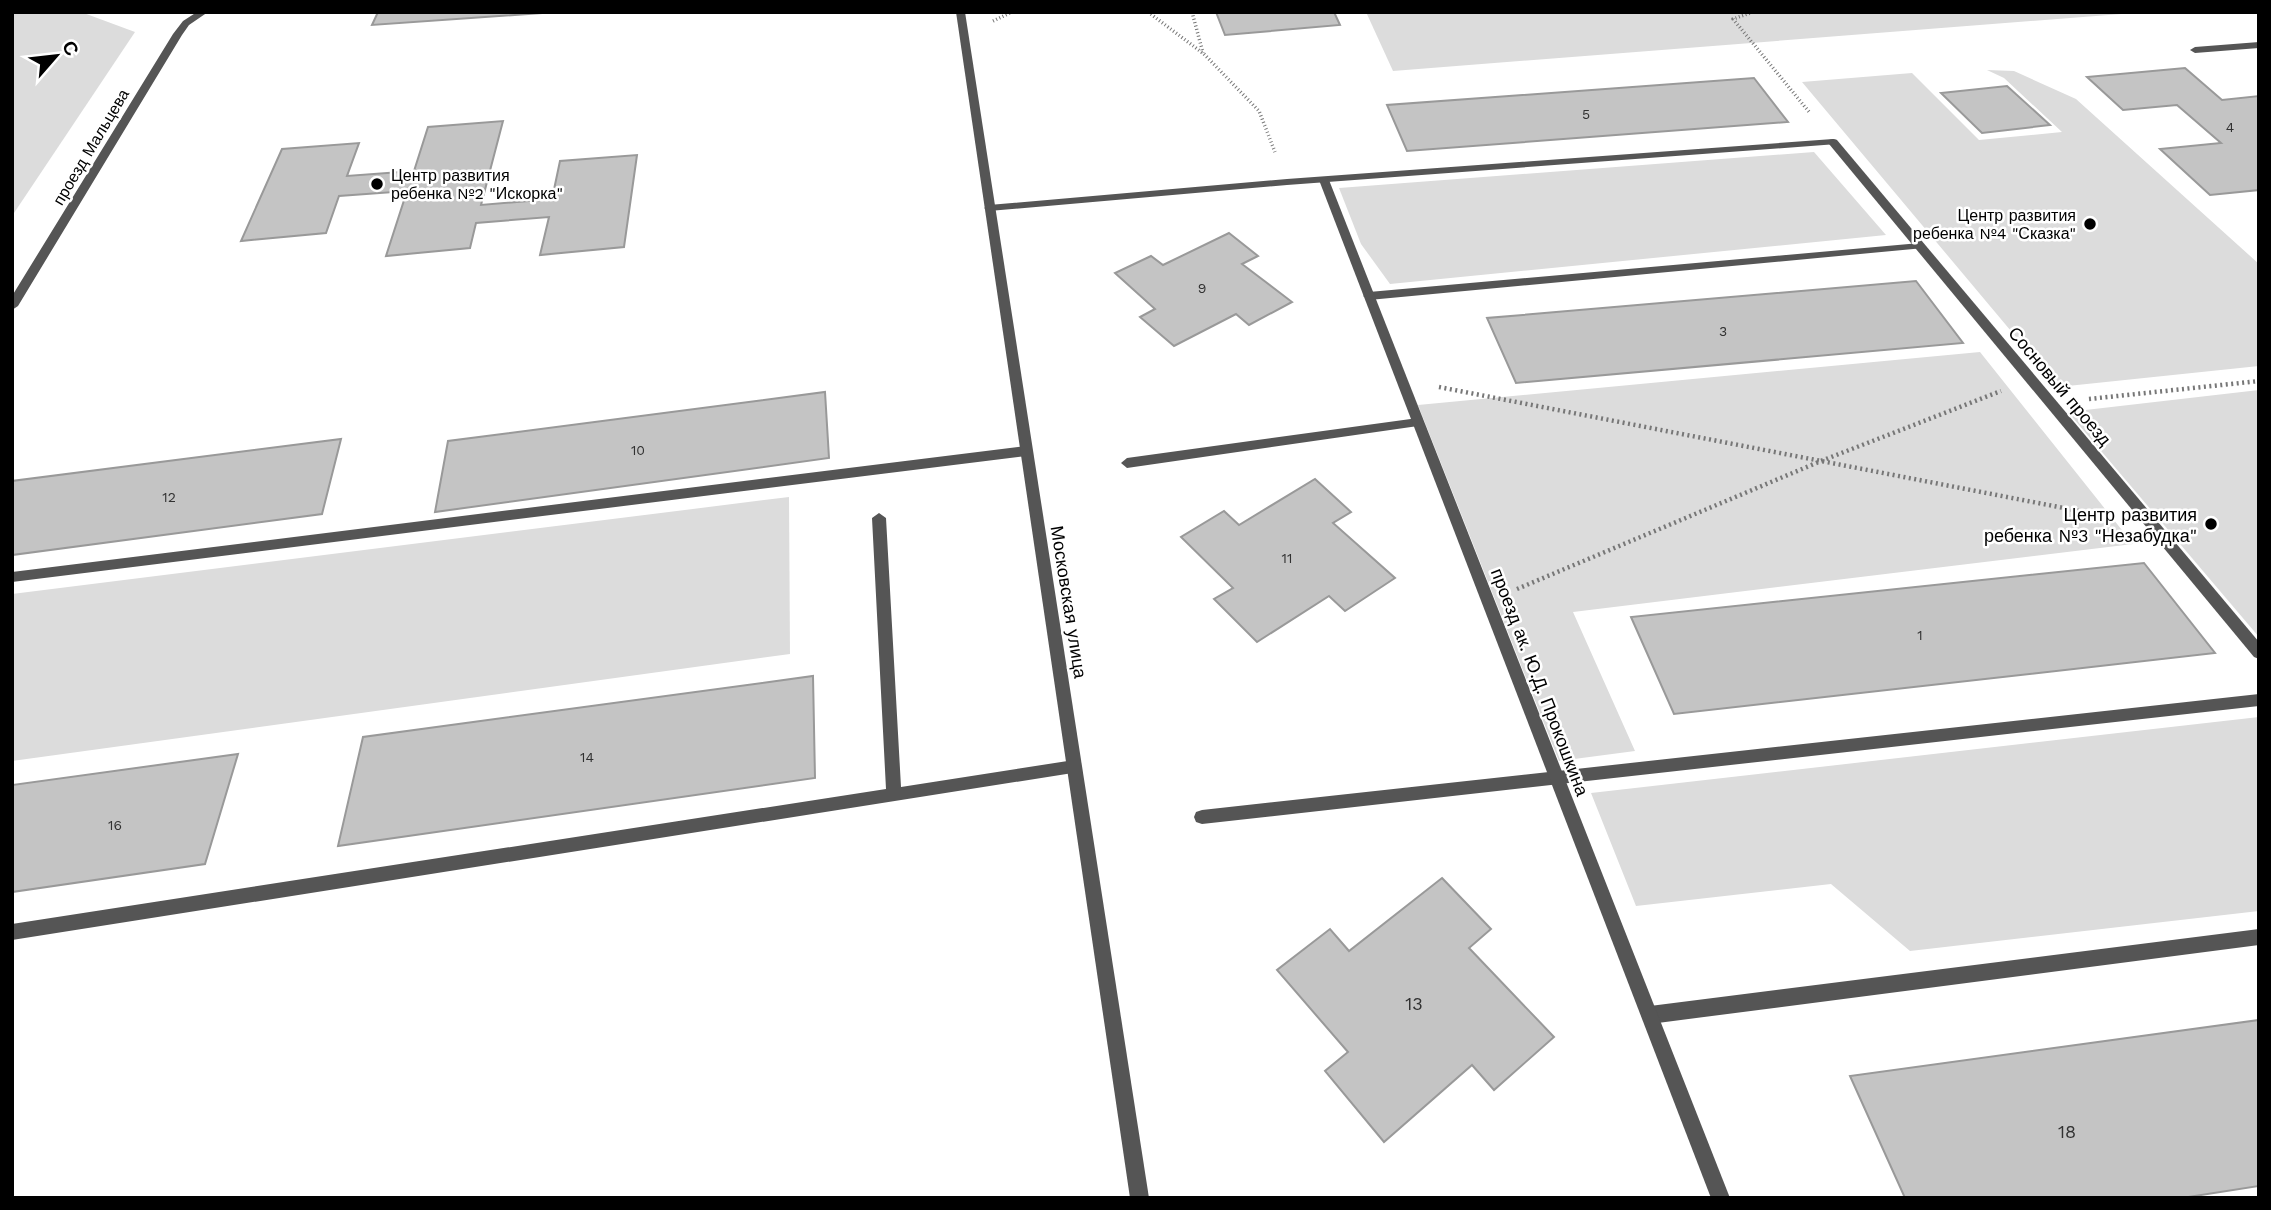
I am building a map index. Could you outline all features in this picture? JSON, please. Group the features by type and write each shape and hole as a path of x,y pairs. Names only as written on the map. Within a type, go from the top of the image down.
{"street":[{"name":"проезд Мальцева","path":"12,306 178,34 186,23 204,12"},
{"name":"Московская улица","path":"960,12 1140,1198"},
{"path":"2195,50 2259,46"},
{"path":"989,208 1833,142"},
{"name":"Сосновый проезд","path":"1833,142 2259,653"},
{"name":"проезд ак. Ю.Д. Прокошкина","path":"1324,180 1721,1198"},
{"path":"1369,296 1920,246"},
{"path":"1126,463 1418,422"},
{"path":"12,576 1026,451"},
{"path":"879,518 894,795"},
{"path":"1202,817 2259,700"},
{"path":"12,932 1074,767"},
{"path":"1650,1015 2259,937"}],"path":[{"path":"1148,12 1204,54 1259,111 1287,183"},
{"path":"1192,12 1204,54"},
{"path":"1753,12 1733,19 1833,142"},
{"path":"1402,380 2153,525"},
{"path":"1487,600 1821,461 2031,380"},
{"path":"2051,403 2259,381"}],"shaded area":[{"path":"12,12 81,12 135,32 12,216"},
{"path":"1366,12 2147,12 1393,71"},
{"name":"Центр развития ребенка №4 \"Сказка\"","path":"1987,70 2014,71 2076,99 2259,264 2259,366 2058,387 1802,82 1912,73 1979,140 2062,132 2004,78"},
{"path":"1814,152 1886,235 1390,284 1361,244 1339,188"},
{"path":"1980,352 2133,544 1573,612 1635,751 1559,761 1418,405"},
{"name":"Центр развития ребенка №3 \"Незабудка\"","path":"2259,390 2259,637 2068,412"},
{"path":"789,497 790,654 12,761 12,594"},
{"path":"2259,717 2259,911 1910,951 1831,884 1636,906 1591,793"}],"building":[{"path":"378,12 556,12 372,25"},
{"path":"1216,12 1334,12 1340,25 1225,35"},
{"path":"2185,68 2222,100 2259,96 2259,190 2210,195 2160,149 2221,143 2177,105 2123,110 2087,77"},
{"path":"1754,78 1788,122 1407,151 1387,105"},
{"path":"2007,86 2050,125 1982,133 1941,93"},
{"name":"Центр развития ребенка №2 \"Искорка\"","path":"503,121 481,205 552,199 560,161 637,155 624,247 540,255 549,217 476,223 470,248 386,256 407,191 339,196 326,233 241,241 282,149 359,143 347,176 414,171 428,127"},
{"path":"1229,233 1258,256 1242,264 1292,302 1249,325 1236,314 1174,346 1140,317 1155,309 1115,273 1151,256 1163,265"},
{"path":"1916,281 1963,343 1516,383 1487,318"},
{"path":"825,392 829,458 435,512 448,441"},
{"path":"341,439 322,514 12,555 12,481"},
{"path":"1315,479 1351,512 1333,523 1395,578 1345,611 1329,596 1257,642 1214,599 1233,588 1181,537 1224,511 1239,525"},
{"path":"2144,563 2215,653 1674,714 1631,617"},
{"path":"813,676 815,778 338,846 363,737"},
{"path":"238,754 205,864 12,892 12,785"},
{"path":"1442,878 1491,929 1469,948 1554,1037 1494,1090 1472,1065 1384,1142 1325,1071 1348,1052 1277,970 1330,929 1349,951"},
{"path":"2259,1020 2259,1186 2182,1198 1905,1198 1850,1076"}],"place":[{"name":"Центр развития ребенка №2 \"Искорка\"","path":"377,184"},
{"name":"Центр развития ребенка №4 \"Сказка\"","path":"2090,224"},
{"name":"Центр развития ребенка №3 \"Незабудка\"","path":"2211,524"}]}
